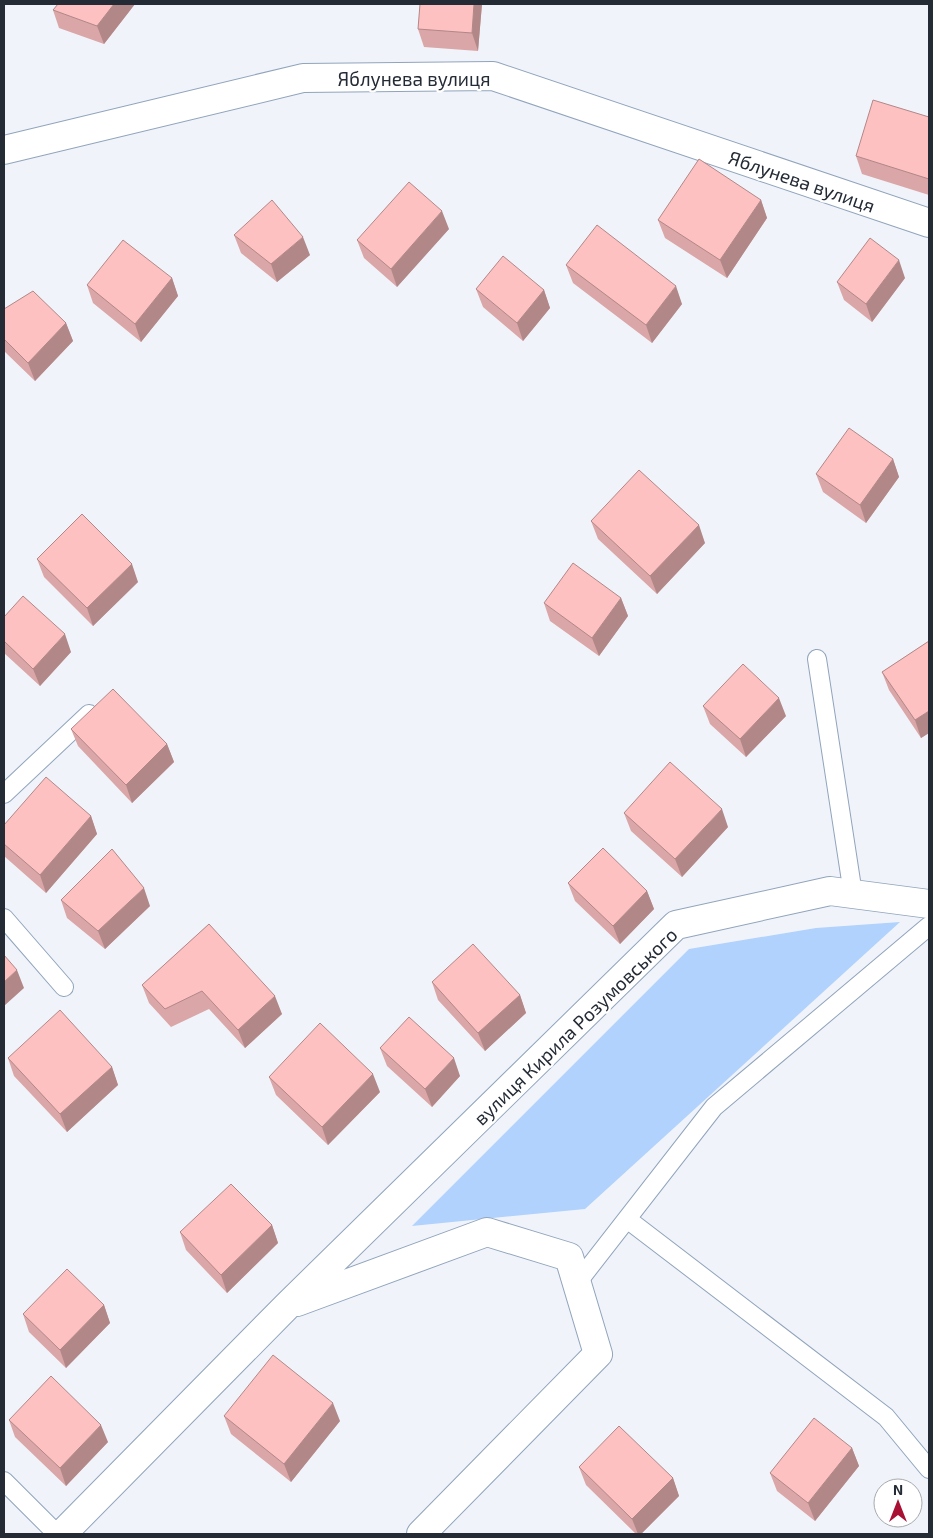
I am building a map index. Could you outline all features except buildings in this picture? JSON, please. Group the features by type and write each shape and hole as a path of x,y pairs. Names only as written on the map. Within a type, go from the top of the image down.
{"street":[{"name":"Яблунева вулиця","path":"4,150 303,78 492,76 929,223"},
{"name":"вулиця Кирила Розумовського","path":"62,1534 288,1305 676,925 830,891 929,904"},
{"name":"вулиця Кирила Розумовського","path":"288,1305 487,1232 569,1257 598,1354 421,1534"}],"lane":[{"path":"817,659 853,894"},
{"path":"4,794 101,702"},
{"path":"4,918 64,987"},
{"path":"577,1283 714,1107 929,926"},
{"path":"627,1219 886,1417 929,1468"},
{"path":"4,1481 57,1534"}],"shaded area":[{"path":"900,922 585,1209 412,1226 689,949 816,928"}]}
